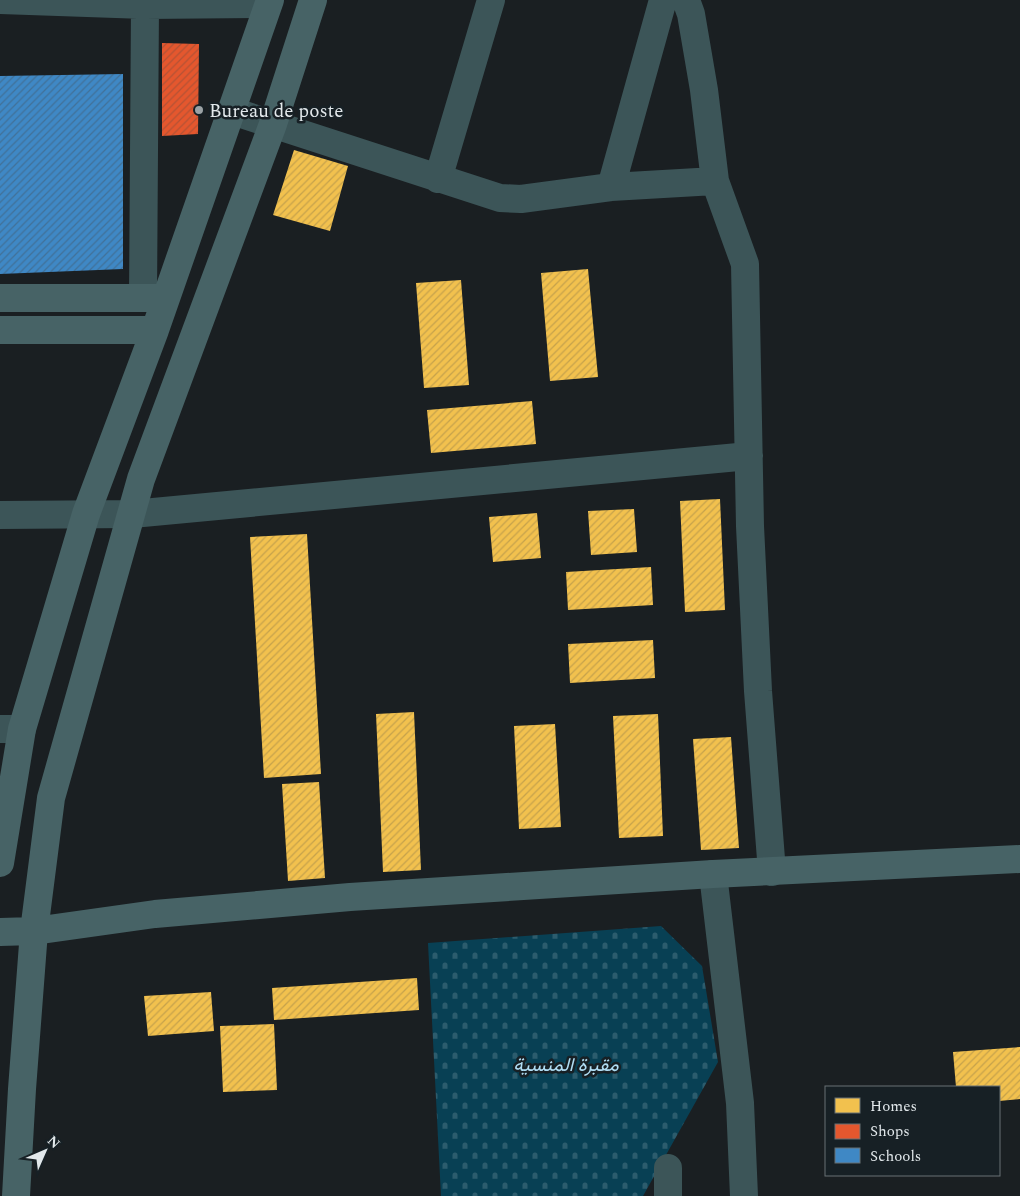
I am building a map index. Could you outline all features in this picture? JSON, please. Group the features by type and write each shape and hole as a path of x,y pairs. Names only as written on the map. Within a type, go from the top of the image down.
{"main road":[{"path":"16,1196 34,931 51,798 85,672 132,514 140,479 273,124 313,0"},
{"path":"0,864 11,729 86,514 155,330 155,298 232,111 269,2"},
{"path":"0,298 155,298"},
{"path":"0,330 155,330"},
{"path":"0,932 34,931 155,914 350,897 713,874 1020,859"}],"street":[{"path":"0,0 145,5 269,2"},
{"path":"438,179 491,0"},
{"path":"611,187 663,0"},
{"path":"686,0 691,14 704,90 715,181 745,264 749,456 758,691 772,872"},
{"path":"145,5 155,298"},
{"path":"232,111 500,198 521,199 611,187 715,181"},
{"path":"0,515 132,514 749,456"},
{"path":"713,874 740,1103 744,1196"},
{"path":"668,1168 668,1196"}],"green space":[{"name":"مقبرة المنسية","path":"661,926 702,966 718,1062 643,1196 441,1196 428,943"}],"building: Homes":[{"path":"294,150 348,166 330,231 273,215"},
{"path":"588,269 598,377 550,381 541,273"},
{"path":"461,280 469,385 424,388 416,283"},
{"path":"532,401 536,444 431,453 427,410"},
{"path":"720,499 725,610 685,612 680,501"},
{"path":"634,509 637,552 591,555 588,511"},
{"path":"537,513 541,558 493,562 489,517"},
{"path":"307,534 321,774 264,778 250,537"},
{"path":"651,567 653,605 568,610 566,572"},
{"path":"653,640 655,678 570,683 568,644"},
{"path":"414,712 421,870 383,872 376,714"},
{"path":"658,714 663,836 619,838 613,716"},
{"path":"555,724 561,827 519,829 514,726"},
{"path":"731,737 739,848 701,850 693,739"},
{"path":"319,782 325,878 288,881 282,784"},
{"path":"417,978 419,1010 274,1020 272,988"},
{"path":"211,992 214,1031 148,1036 144,996"},
{"path":"274,1024 277,1090 223,1092 220,1026"},
{"path":"1020,1047 1020,1099 1000,1101 1000,1086 956,1086 953,1052"}],"building: Shops":[{"path":"162,43 199,44 198,134 162,136"}],"building: Schools":[{"path":"123,74 123,269 0,274 0,76"}],"place":[{"name":"Bureau de poste","path":"199,110"}]}
